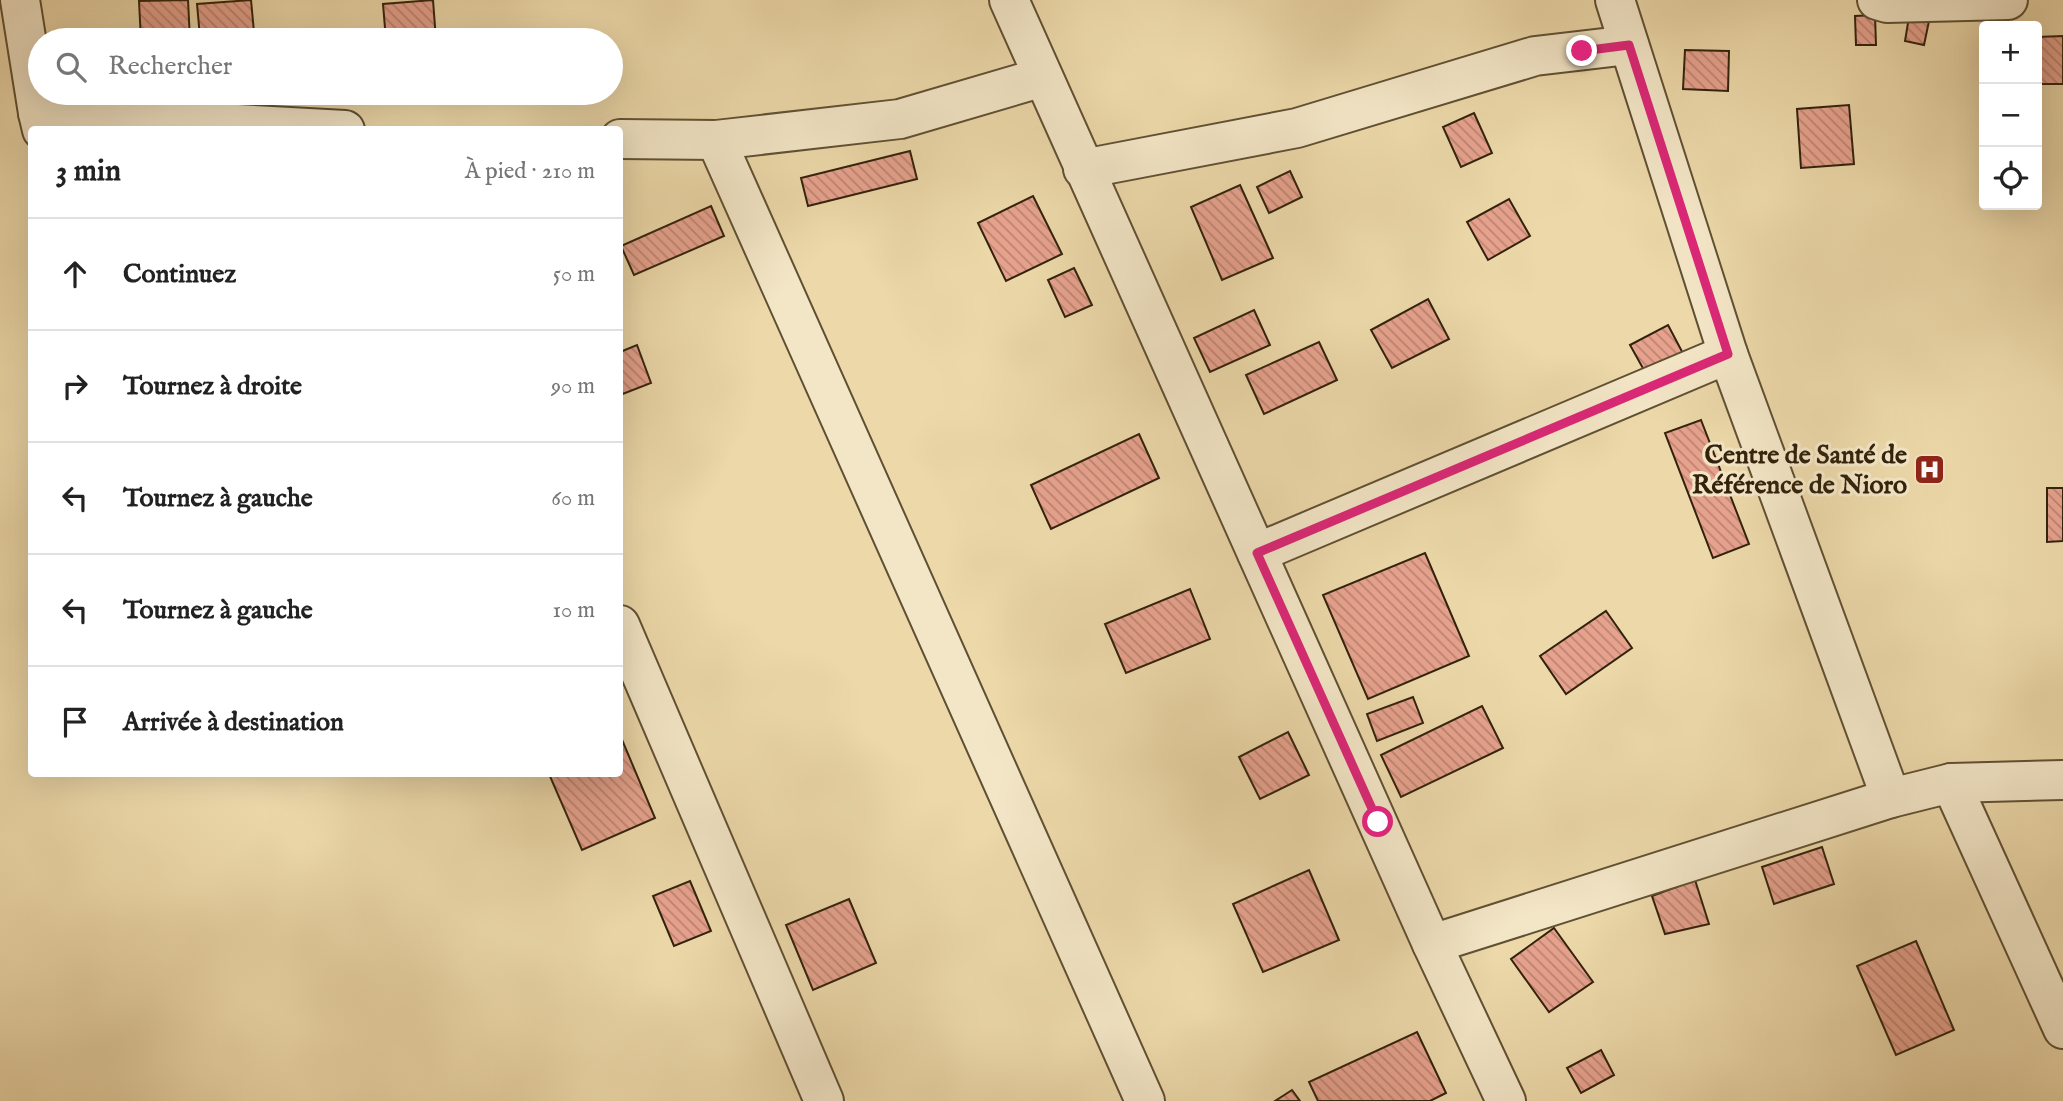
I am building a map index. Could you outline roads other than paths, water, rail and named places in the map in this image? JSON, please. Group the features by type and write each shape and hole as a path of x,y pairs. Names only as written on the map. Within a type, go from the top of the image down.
{"street":[{"path":"20,0 28,48"},
{"path":"1009,0 1432,944 1506,1101"},
{"path":"1615,0 1728,354 1891,798"},
{"path":"1877,0 1887,3 2008,0"},
{"path":"1083,169 1297,128 1535,56 1629,45"},
{"path":"623,139 716,141 900,119 1043,77"},
{"path":"40,121 209,126"},
{"path":"716,141 1145,1101"},
{"path":"1257,553 1728,354"},
{"path":"623,632 824,1101"},
{"path":"1432,944 1891,798 1951,783 2063,779"},
{"path":"1951,783 2063,1030"}],"place":[{"name":"Centre de Santé de Référence de Nioro","path":"1930,469"}]}
